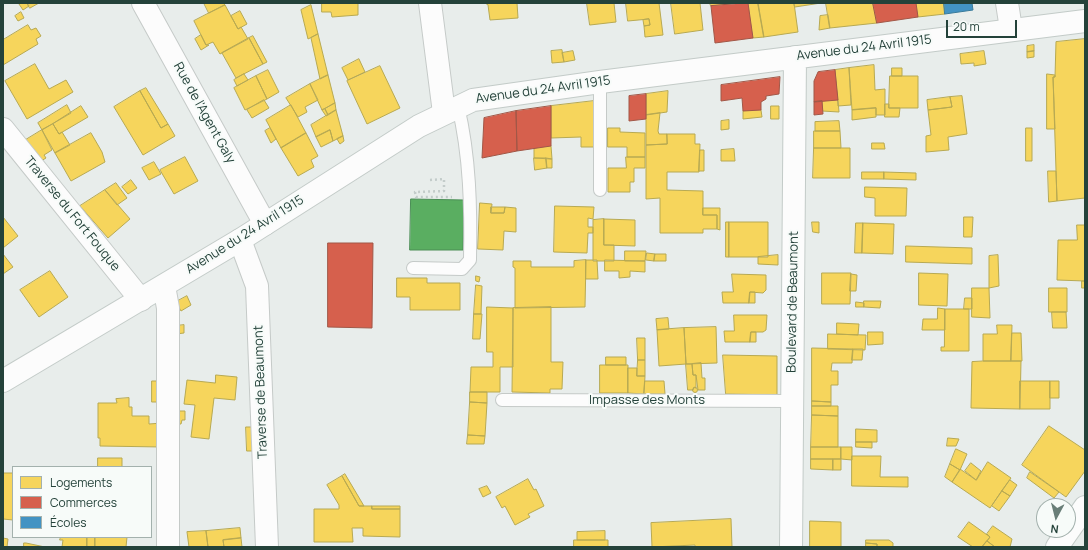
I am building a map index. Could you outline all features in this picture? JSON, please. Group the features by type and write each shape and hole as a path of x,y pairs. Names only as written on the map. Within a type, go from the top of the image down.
{"street":[{"name":"Rue de l'Agent Galy","path":"142,3 265,224"},
{"path":"430,3 451,110"},
{"path":"1006,3 1011,29"},
{"name":"Avenue du 24 Avril 1915","path":"6,375 141,300 240,240 410,131 451,110 480,98 1011,29 1085,21"},
{"name":"Boulevard de Beaumont","path":"791,547 795,57"},
{"name":"Traverse du Fort Fouque","path":"3,129 141,300"},
{"name":"Traverse de Beaumont","path":"240,240 257,286 267,547"},
{"path":"164,286 168,308 168,547"},
{"path":"1057,547 1085,507"}],"lane":[{"path":"600,82 600,190"},
{"path":"413,268 462,269 470,260 471,197 464,133 451,110"},
{"name":"Impasse des Monts","path":"502,400 792,401"}],"path":[{"path":"430,180 444,179 444,191 415,192 416,197 471,197"}],"building: Logements":[{"path":"27,3 39,3 30,8"},
{"path":"27,3 29,6 23,10 19,4"},
{"path":"204,3 223,3 225,5 209,13"},
{"path":"322,3 358,3 358,15 332,17 331,12 322,12"},
{"path":"485,3 517,3 518,18 490,20 488,5"},
{"path":"587,3 614,3 616,22 590,25"},
{"path":"626,3 659,3 663,35 645,37 644,26 650,25 649,19 628,21"},
{"path":"671,3 700,3 703,30 675,34"},
{"path":"710,3 740,3 711,6"},
{"path":"748,3 758,3 764,37 753,38"},
{"path":"758,3 794,3 798,32 764,37"},
{"path":"794,3 821,3 795,7"},
{"path":"826,3 873,3 877,23 830,28"},
{"path":"916,3 944,3 945,14 918,17"},
{"path":"225,5 238,29 241,27 248,39 220,54 213,42 206,45 194,21"},
{"path":"311,5 318,34 308,39 301,10"},
{"path":"240,11 247,24 238,29 231,16"},
{"path":"21,12 24,18 18,21 15,16"},
{"path":"828,15 830,28 819,30 820,16"},
{"path":"649,19 650,25 644,26 643,20"},
{"path":"28,25 31,30 36,28 41,36 36,39 38,44 3,65 3,40"},
{"path":"318,34 328,75 320,79 311,38"},
{"path":"201,35 206,45 209,45 201,50 195,39"},
{"path":"253,36 267,62 263,64 249,38"},
{"path":"249,38 263,64 236,78 222,53"},
{"path":"1085,39 1085,198 1057,201 1053,77 1055,77 1056,42"},
{"path":"1034,45 1034,51 1027,52 1027,46"},
{"path":"562,50 564,62 552,63 551,51"},
{"path":"573,51 575,60 564,62 562,53"},
{"path":"984,51 986,64 974,66 974,63 961,64 960,54"},
{"path":"1034,51 1034,57 1027,58 1027,52"},
{"path":"359,59 365,72 348,80 342,68"},
{"path":"35,64 49,89 66,80 73,92 27,119 5,81"},
{"path":"874,65 875,90 885,89 885,115 876,115 876,108 852,110 849,68"},
{"path":"380,66 400,108 367,124 347,81"},
{"path":"849,68 851,105 838,106 835,70"},
{"path":"892,68 902,68 902,76 892,76"},
{"path":"268,70 279,92 267,99 256,76"},
{"path":"244,74 248,80 237,86 234,80"},
{"path":"1047,74 1055,75 1055,77 1053,77 1055,129 1047,129"},
{"path":"328,75 335,103 322,110 310,84"},
{"path":"256,76 267,99 245,110 234,88"},
{"path":"890,76 918,76 918,108 889,108"},
{"path":"310,84 318,100 305,107 307,112 298,117 286,98"},
{"path":"146,88 168,124 161,128 140,91"},
{"path":"140,91 161,128 168,124 175,136 143,155 114,107"},
{"path":"668,91 667,112 646,115 646,94"},
{"path":"962,96 967,134 948,137 949,150 926,152 926,136 931,135 928,110 952,107 950,97"},
{"path":"950,97 952,107 928,110 927,100"},
{"path":"264,100 269,108 252,118 247,110"},
{"path":"838,100 839,112 822,111 822,101"},
{"path":"594,101 594,147 581,147 581,137 551,138 551,106"},
{"path":"335,103 336,110 328,115 325,109"},
{"path":"885,104 889,104 889,108 900,108 899,117 885,117"},
{"path":"67,105 71,113 42,130 38,123"},
{"path":"291,105 306,133 281,148 266,120"},
{"path":"81,106 88,117 59,134 53,124"},
{"path":"771,106 779,106 779,119 771,119"},
{"path":"876,108 876,117 852,120 852,110"},
{"path":"325,109 328,115 326,116 322,110"},
{"path":"336,110 343,136 333,141 330,130 316,137 311,125"},
{"path":"761,110 762,117 743,119 743,111"},
{"path":"660,113 658,131 659,134 667,134 667,144 646,145 646,115"},
{"path":"729,120 729,129 721,130 721,121"},
{"path":"839,121 840,131 815,131 815,122"},
{"path":"53,124 59,134 62,132 70,145 55,153 42,130"},
{"path":"270,128 276,139 271,143 265,131"},
{"path":"608,128 620,128 620,132 645,133 645,157 627,157 627,147 608,147"},
{"path":"1026,128 1032,128 1032,161 1026,161"},
{"path":"42,130 52,150 44,155 46,158 41,161 24,141"},
{"path":"330,130 333,141 321,147 316,137"},
{"path":"814,131 840,131 841,148 814,148"},
{"path":"91,133 102,152 105,162 71,181 55,153"},
{"path":"306,133 318,156 311,160 314,167 298,176 281,148"},
{"path":"667,134 695,134 695,144 700,144 699,172 667,172 667,190 703,191 703,215 717,215 717,229 703,229 703,233 660,233 660,198 646,199 646,145 667,144"},
{"path":"343,136 344,141 340,144 337,139"},
{"path":"872,143 884,143 885,149 872,149"},
{"path":"551,146 552,159 534,158 534,148"},
{"path":"814,148 850,148 850,178 813,178"},
{"path":"734,149 735,161 721,161 721,150"},
{"path":"700,150 704,150 704,171 699,171"},
{"path":"185,157 198,181 174,194 160,170"},
{"path":"626,157 645,157 645,168 634,168 634,182 630,182 630,192 608,192 608,168 626,168"},
{"path":"534,158 546,158 547,168 535,170"},
{"path":"546,158 552,159 552,168 547,168"},
{"path":"154,162 161,174 149,180 142,168"},
{"path":"1048,171 1056,171 1057,201 1049,202"},
{"path":"862,172 884,172 884,179 862,179"},
{"path":"884,172 916,173 916,180 884,179"},
{"path":"131,180 137,188 128,194 122,187"},
{"path":"116,183 127,198 117,205 105,190"},
{"path":"865,187 907,188 906,216 875,216 875,198 865,197"},
{"path":"105,190 130,219 108,238 80,206"},
{"path":"480,203 492,204 491,213 504,213 505,207 516,208 516,232 504,231 503,250 478,249"},
{"path":"555,206 594,207 593,219 588,218 588,227 593,227 593,233 588,233 587,253 554,252"},
{"path":"491,207 505,207 504,213 491,213"},
{"path":"703,208 720,208 720,230 717,229 717,215 703,215"},
{"path":"3,217 18,236 3,248"},
{"path":"964,217 973,217 972,237 964,237"},
{"path":"604,219 604,245 614,245 614,261 593,261 593,220"},
{"path":"604,219 635,220 635,246 604,245"},
{"path":"726,222 729,222 729,257 726,257"},
{"path":"729,222 768,222 768,257 729,257"},
{"path":"812,222 819,222 819,233 813,232"},
{"path":"856,223 863,223 862,253 855,253"},
{"path":"863,223 894,224 893,254 862,253"},
{"path":"1077,225 1085,225 1085,281 1057,280 1058,240 1077,240"},
{"path":"906,246 972,248 972,264 906,262"},
{"path":"625,251 646,251 645,261 625,261"},
{"path":"647,253 655,254 654,261 646,260"},
{"path":"3,254 13,267 3,274"},
{"path":"655,254 666,254 666,261 654,261"},
{"path":"778,255 778,265 758,264 758,257"},
{"path":"998,255 999,286 989,288 989,256"},
{"path":"586,260 585,307 515,308 515,268 513,267 513,261 531,261 531,267 574,267 574,261"},
{"path":"586,260 597,260 598,279 586,279"},
{"path":"605,260 645,261 645,272 630,271 630,277 619,278 619,271 605,271"},
{"path":"50,271 68,297 39,317 20,290"},
{"path":"822,273 851,273 850,304 822,304"},
{"path":"919,273 948,274 947,306 919,305"},
{"path":"732,274 766,275 766,290 763,293 750,292 749,303 723,303 722,292 733,292"},
{"path":"851,274 857,275 856,291 850,291"},
{"path":"476,276 480,277 479,282 476,281"},
{"path":"397,278 427,278 427,283 460,283 460,310 410,310 410,297 397,297"},
{"path":"1082,281 1085,281 1085,288 1082,288"},
{"path":"476,285 482,286 481,314 474,314"},
{"path":"972,288 989,288 990,318 972,317"},
{"path":"1049,288 1067,288 1067,312 1049,312"},
{"path":"750,292 755,292 755,303 749,303"},
{"path":"187,296 191,305 181,311 176,302"},
{"path":"965,298 972,298 972,309 964,309"},
{"path":"864,301 881,301 880,308 864,307"},
{"path":"856,302 864,303 864,307 856,307"},
{"path":"487,307 513,308 513,367 500,367 500,392 470,392 471,367 493,367 493,352 487,352"},
{"path":"551,307 551,362 563,362 562,389 550,389 550,393 512,392 513,308"},
{"path":"938,308 945,309 945,330 922,330 923,319 937,319"},
{"path":"945,309 969,309 969,351 941,351 941,347 944,347"},
{"path":"1052,312 1066,312 1067,328 1053,328"},
{"path":"474,314 482,314 480,339 473,339"},
{"path":"734,315 767,315 766,330 763,332 751,332 750,342 725,342 724,331 734,331"},
{"path":"668,318 669,329 657,330 656,319"},
{"path":"837,323 859,324 858,335 837,334"},
{"path":"184,325 184,333 176,334 176,326"},
{"path":"997,325 1012,325 1011,361 983,361 983,334 997,334"},
{"path":"716,327 717,363 686,364 684,328"},
{"path":"684,328 686,364 659,366 657,330"},
{"path":"751,332 756,332 756,342 750,342"},
{"path":"868,332 883,332 883,344 868,345"},
{"path":"1012,333 1021,333 1022,361 1011,361"},
{"path":"828,334 866,335 865,350 828,349"},
{"path":"637,338 645,338 645,360 638,360"},
{"path":"812,348 853,349 852,363 832,363 831,371 838,371 838,385 831,385 831,402 812,401"},
{"path":"853,349 863,349 862,360 852,360"},
{"path":"723,355 777,356 777,395 726,394"},
{"path":"606,357 626,357 626,365 606,365"},
{"path":"638,360 645,360 645,376 637,376"},
{"path":"1021,361 1020,409 971,408 972,362"},
{"path":"701,363 702,378 705,378 705,390 698,390 696,375 693,375 692,364"},
{"path":"686,364 692,364 693,375 696,375 696,388 694,387 693,390 688,390"},
{"path":"600,365 628,365 628,393 600,393"},
{"path":"628,368 637,368 637,376 645,376 644,394 628,393"},
{"path":"216,375 237,377 235,400 214,398 209,439 191,437 195,405 184,404 187,380 215,383"},
{"path":"152,381 162,381 162,402 152,402"},
{"path":"645,381 664,381 665,394 644,394"},
{"path":"1020,381 1050,381 1050,409 1020,409"},
{"path":"1050,381 1059,381 1059,398 1050,398"},
{"path":"695,387 698,390 695,393 692,390"},
{"path":"470,392 487,392 487,403 470,402"},
{"path":"129,398 129,407 132,407 132,416 149,416 149,424 162,423 162,447 100,446 100,438 98,438 98,403 117,403 116,399"},
{"path":"812,401 831,402 831,406 812,406"},
{"path":"470,402 487,403 485,436 468,435"},
{"path":"812,406 838,406 838,416 812,415"},
{"path":"176,411 185,411 185,420 182,420 181,424 176,424"},
{"path":"812,415 838,416 838,447 811,447"},
{"path":"1049,426 1085,450 1085,471 1066,497 1022,465"},
{"path":"246,427 256,427 257,451 247,451"},
{"path":"856,429 877,430 877,442 856,442"},
{"path":"468,435 485,436 484,444 467,444"},
{"path":"948,438 959,439 956,446 947,446"},
{"path":"856,442 872,442 872,448 856,447"},
{"path":"811,447 841,447 841,459 811,459"},
{"path":"841,447 852,447 852,460 841,459"},
{"path":"956,449 967,454 960,470 950,464"},
{"path":"852,456 881,456 880,477 908,477 908,487 852,486"},
{"path":"98,458 122,458 122,466 98,466"},
{"path":"811,459 833,459 833,470 811,469"},
{"path":"833,459 841,459 841,470 833,470"},
{"path":"988,462 1011,478 990,508 952,482 960,469 976,480"},
{"path":"971,463 981,471 976,480 965,471"},
{"path":"950,464 960,470 952,482 945,477"},
{"path":"1030,472 1059,492 1054,498 1027,478"},
{"path":"3,473 12,473 12,520 3,519"},
{"path":"345,474 364,506 359,506 342,476"},
{"path":"342,476 359,506 372,506 372,509 400,509 400,537 363,536 363,528 352,528 353,542 314,542 314,509 339,509 339,505 327,485"},
{"path":"528,479 534,490 536,489 544,506 528,514 530,517 515,525 505,506 502,508 496,497"},
{"path":"1010,480 1017,485 1010,496 1002,491"},
{"path":"487,486 491,493 483,497 479,489"},
{"path":"1002,491 1010,496 999,511 992,506"},
{"path":"372,506 400,506 400,509 372,509"},
{"path":"731,519 732,547 695,547 695,545 652,547 651,523"},
{"path":"810,521 841,522 841,547 810,547"},
{"path":"969,522 990,537 982,547 973,547 958,537"},
{"path":"993,526 1012,539 1010,547 995,547 987,541 990,537 987,534"},
{"path":"240,528 241,538 223,540 224,547 208,547 206,531"},
{"path":"206,531 208,547 189,547 187,532"},
{"path":"605,531 605,540 577,540 577,532"},
{"path":"3,538 8,539 7,547 3,547"},
{"path":"61,538 87,538 87,547 62,547 63,540 60,540"},
{"path":"87,538 95,538 95,547 87,547"},
{"path":"95,538 127,538 126,547 95,547"},
{"path":"241,538 242,547 224,547 223,540"},
{"path":"574,540 608,540 608,547 574,547"},
{"path":"866,540 889,540 893,543 893,547 877,547 877,544 866,543"},
{"path":"987,541 995,547 982,547"},
{"path":"24,543 26,543 45,547 24,547"},
{"path":"866,543 877,544 877,547 866,547"}],"building: Commerces":[{"path":"748,3 753,38 715,43 711,6"},
{"path":"873,3 916,3 918,17 877,23"},
{"path":"835,70 838,100 814,102 814,81 818,72"},
{"path":"780,77 779,94 766,96 766,99 761,102 761,110 743,111 742,98 721,101 721,85"},
{"path":"646,94 646,119 629,121 629,96"},
{"path":"822,101 823,114 814,115 814,102"},
{"path":"551,106 551,146 517,151 516,111"},
{"path":"516,111 517,151 482,158 484,118"},
{"path":"328,243 373,243 372,328 328,327"}],"building: Écoles":[{"path":"944,3 972,3 973,10 945,14"}],"building: Public":[{"path":"411,199 464,200 463,250 410,250"}]}
